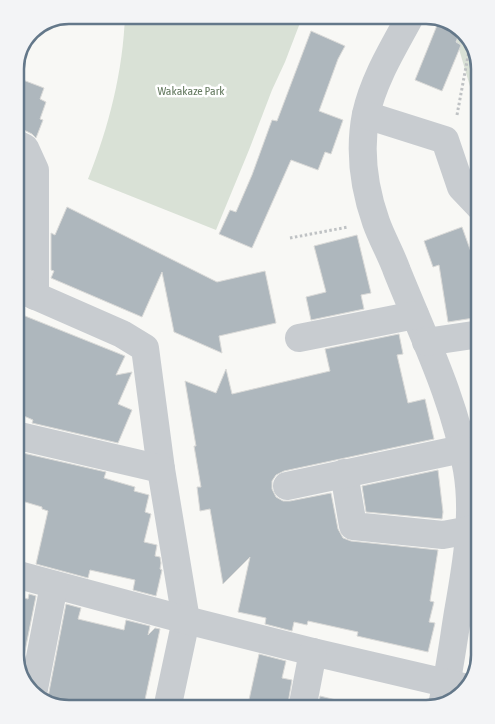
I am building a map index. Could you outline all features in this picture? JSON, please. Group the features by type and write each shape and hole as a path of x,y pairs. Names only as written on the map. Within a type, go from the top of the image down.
{"street":[{"path":"406,24 372,92 362,141 363,167 376,221 448,396 467,471 471,509"},
{"path":"366,115 445,140 461,187 471,198"},
{"path":"24,148 35,170 25,292 122,334 145,348 161,469 186,620 169,700"},
{"path":"299,338 414,315"},
{"path":"426,342 471,335"},
{"path":"24,437 161,469"},
{"path":"287,486 462,449"},
{"path":"344,474 353,526 443,536 471,529"},
{"path":"24,577 313,652 452,692 464,576 471,545"},
{"path":"35,685 54,585"},
{"path":"304,700 313,652"}],"path":[{"path":"445,140 457,120 469,53"},
{"path":"290,238 376,221"}],"green space":[{"name":"Wakakaze Park","path":"125,24 300,24 216,230 88,179 96,159 114,98"},
{"path":"454,33 462,41 470,57 471,90"}],"building":[{"path":"437,25 454,33 458,37 456,42 461,45 442,91 415,80"},
{"path":"311,31 345,46 338,59 319,111 343,120 331,154 325,152 318,170 291,160 252,248 219,234 230,210 236,212 272,120 277,121"},
{"path":"24,80 44,88 40,99 46,102 40,119 43,120 36,138 24,130"},
{"path":"67,207 217,282 265,271 276,323 219,336 222,353 174,332 162,272 142,317 51,278 54,271 51,270 51,233 55,235"},
{"path":"462,227 471,252 471,318 448,322 439,265 433,267 424,241"},
{"path":"357,235 371,293 361,295 364,309 311,320 306,297 326,292 314,246"},
{"path":"24,316 125,356 116,375 132,372 118,404 132,410 118,443 32,423 33,420 24,416"},
{"path":"399,334 403,354 397,355 408,403 425,399 434,439 284,471 276,475 272,481 272,489 276,497 283,501 331,493 338,529 343,538 351,541 438,550 430,601 434,602 429,622 435,623 428,652 357,636 358,632 308,621 307,625 294,622 292,631 265,624 266,618 238,612 250,557 223,584 210,509 200,511 197,487 201,487 185,381 216,393 226,369 232,394 330,371 325,349"},
{"path":"24,453 106,472 104,478 135,487 134,491 149,495 145,512 151,514 144,542 157,545 155,556 160,557 160,569 162,570 156,596 133,590 135,580 90,570 88,578 36,564 48,511 42,509 42,507 24,502"},
{"path":"438,470 443,512 442,519 366,512 362,486"},
{"path":"29,594 36,596 24,656 24,598 28,599"},
{"path":"66,604 81,608 78,619 124,630 126,620 150,626 148,635 155,628 160,629 145,700 66,700 48,696"},
{"path":"259,654 286,661 282,678 292,680 289,700 249,700"},
{"path":"320,696 336,700 319,700"}]}
